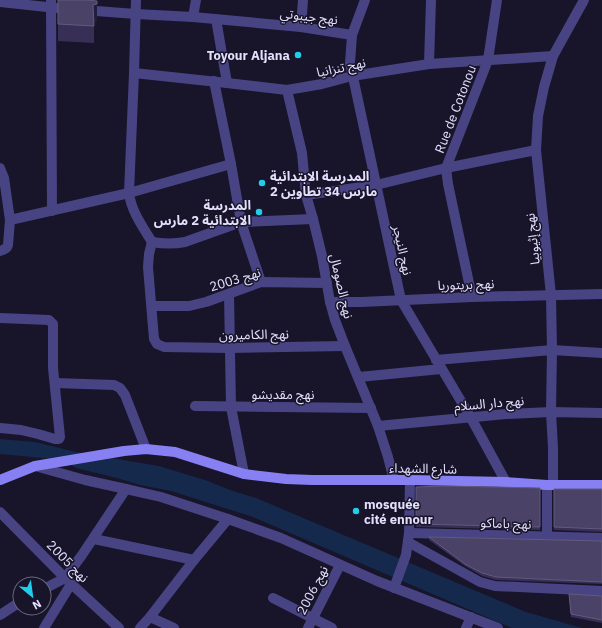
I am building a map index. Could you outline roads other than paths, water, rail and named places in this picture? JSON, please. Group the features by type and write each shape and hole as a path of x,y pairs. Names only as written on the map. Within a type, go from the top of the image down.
{"main road":[{"name":"شارع الشهداء","path":"0,480 36,466 64,460 146,449 175,452 244,474 286,479 410,480 506,482 550,485 602,485"}],"street":[{"path":"136,0 128,193 132,208 152,242 148,267 152,306"},
{"path":"193,17 196,0"},
{"path":"301,27 303,0"},
{"name":"نهج النيجر","path":"365,0 352,34 350,63 401,300 471,418 506,482"},
{"path":"429,64 431,0"},
{"name":"Rue de Cotonou","path":"472,297 448,184 446,168 488,60 497,0"},
{"name":"نهج إثيوبيا","path":"547,537 553,448 551,412 551,295 536,150 538,116 544,87 553,56 584,0"},
{"name":"نهج جيبوتي","path":"0,2 51,4 136,14 216,19 301,27 352,34"},
{"path":"51,4 52,211"},
{"path":"216,19 227,83"},
{"name":"نهج تنزانيا","path":"134,73 287,90 322,84 352,76 429,64 553,56"},
{"path":"214,81 241,222 261,282"},
{"name":"نهج الصومال","path":"287,90 302,153 306,195 313,219 330,302 345,346 378,426 394,480"},
{"path":"306,195 376,185 446,168 536,150"},
{"path":"10,220 128,193 231,164"},
{"path":"0,168 4,178 10,220 8,245 4,250 0,251"},
{"path":"152,242 165,244 185,242 241,222 313,219"},
{"name":"نهج 2003","path":"152,306 189,306 206,302 261,282 327,283"},
{"path":"229,294 231,407 244,474"},
{"name":"نهج بريتوريا","path":"330,302 602,294"},
{"name":"نهج الكاميرون","path":"152,306 154,340 157,344 164,347 229,348 345,346"},
{"path":"0,318 49,320 52,323 53,364 60,434 59,439 56,439 26,431 0,428"},
{"path":"358,377 439,364 552,350 602,353"},
{"path":"55,383 114,385 120,388 125,395 146,449"},
{"name":"نهج مقديشو","path":"195,406 371,408"},
{"name":"نهج دار السلام","path":"378,426 506,414 551,412 602,414"},
{"path":"36,466 85,480 161,497 228,519 281,538 377,581 395,586 498,628"},
{"path":"395,586 406,555 410,480"},
{"path":"44,628 68,581 126,489"},
{"name":"نهج 2005","path":"0,512 68,581 119,628"},
{"path":"140,628 228,519"},
{"path":"94,538 194,560"},
{"path":"408,538 480,582 495,586 602,591"},
{"name":"نهج باماكو","path":"408,538 602,538"},
{"name":"نهج 2006","path":"308,628 340,565"},
{"path":"52,586 68,581"},
{"path":"273,598 332,628"},
{"path":"0,615 12,607"},
{"path":"150,617 174,628"},
{"path":"466,628 471,618"}],"water":[{"path":"0,439 35,442 76,452 159,466 208,481 256,498 526,612 582,628 512,628 253,517 171,491 140,485 76,468 64,460 0,454"}],"place":[{"name":"Toyour Aljana","path":"298,55"},
{"name":"المدرسة الابتدائية 2 مارس 34 تطاوين","path":"262,183"},
{"name":"المدرسة الابتدائية 2 مارس","path":"259,212"},
{"name":"mosquée cité ennour","path":"356,511"}]}
